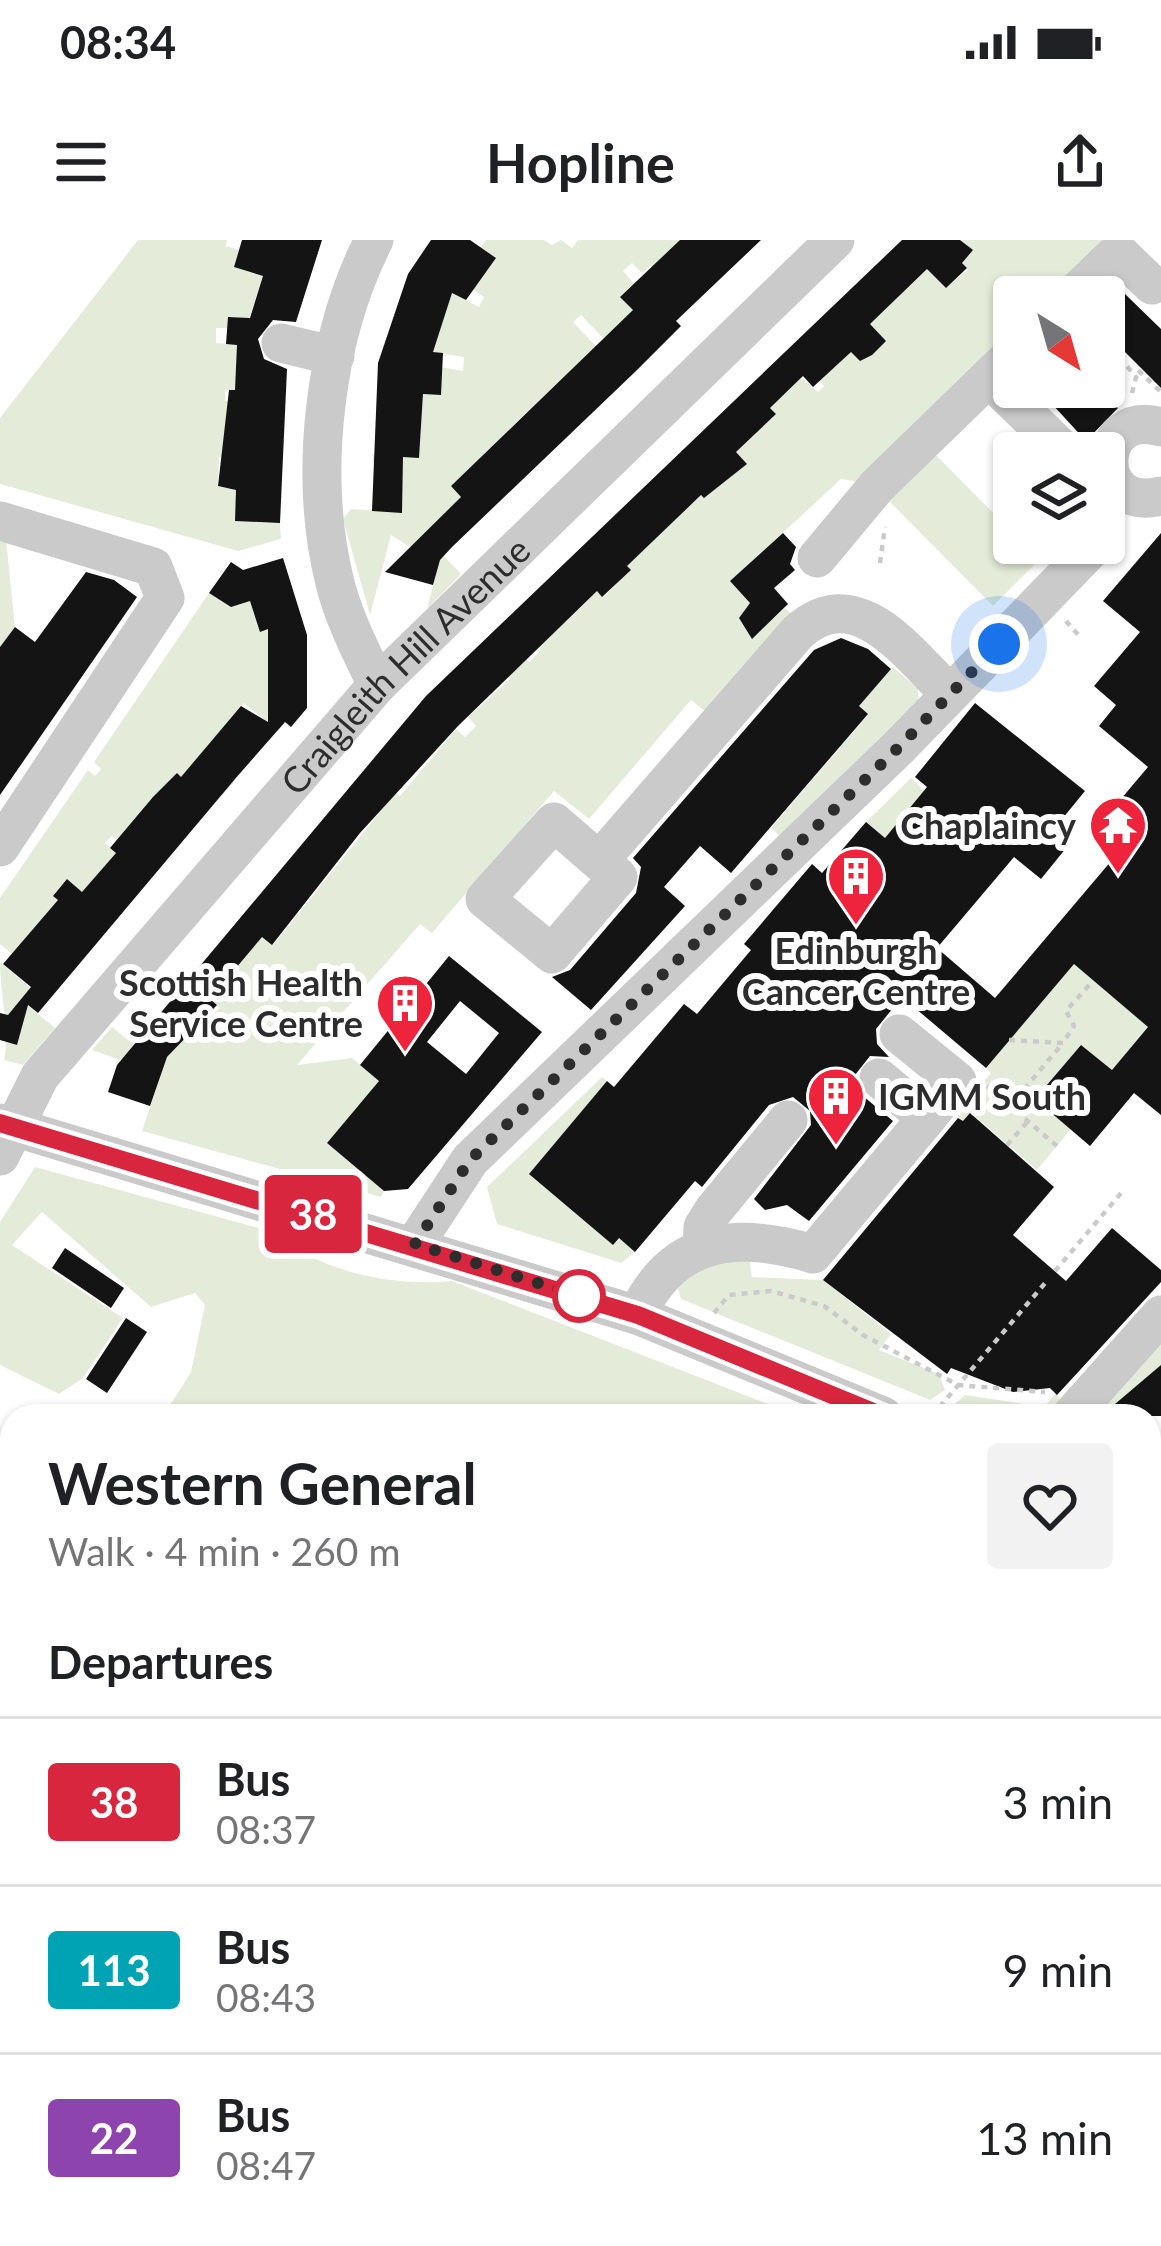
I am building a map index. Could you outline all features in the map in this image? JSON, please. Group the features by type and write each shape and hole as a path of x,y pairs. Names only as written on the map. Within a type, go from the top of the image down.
{"street":[{"path":"374,240 349,301 335,356 325,447 328,544 348,622 377,685"},
{"name":"Craigleith Hill Avenue","path":"5,1135 40,1076 377,685 835,240"},
{"path":"1094,276 1128,246 1152,285"},
{"path":"281,343 335,356"},
{"path":"817,558 877,487 993,373"},
{"path":"1123,432 1138,424 1161,427"},
{"path":"0,521 153,567 165,598 0,847"},
{"path":"415,1244 470,1160 950,694 1077,564"},
{"path":"598,861 798,632 819,617 854,612 872,621 950,694"},
{"path":"638,1315 662,1274 702,1247 761,1245 813,1255 957,1082 899,1034"},
{"path":"879,1078 927,1118"},
{"path":"702,1247 713,1211 788,1120"},
{"path":"5,1135 415,1244 638,1315 833,1404"},
{"path":"1060,1402 1161,1315"}],"path":[{"path":"1125,359 1161,392"},
{"path":"1131,395 1136,370"},
{"path":"880,563 886,518"},
{"path":"1010,1106 1074,1026 1066,1011 1093,981"},
{"path":"1009,1040 1063,1042"},
{"path":"975,1076 1057,1146"},
{"path":"1007,1144 1028,1121"},
{"path":"1055,1271 1122,1192"},
{"path":"942,1404 1046,1282"},
{"path":"695,1339 723,1300 753,1290 824,1306 863,1335 899,1345 958,1385 1042,1395 1060,1402"}],"green space":[{"path":"138,240 227,240 226,246 239,250 234,267 263,276 249,318 229,317 228,328 216,328 216,343 243,345 235,390 225,390 225,401 234,402 230,457 219,457 218,486 236,490 236,521 280,523 281,539 238,551 0,484 0,418"},
{"path":"486,240 544,240 552,245 561,240 572,248 578,240 680,240 660,276 650,266 642,273 632,263 623,271 646,297 631,286 620,296 633,311 604,339 581,315 573,322 627,379 588,354 543,398 575,430 560,444 527,412 451,486 461,497 413,549 391,535 370,615 343,519 351,509 401,512 403,464 373,463 373,455 419,457 423,394 440,395 425,364 463,371 464,357 432,352 452,293 479,307 484,297 473,290 496,258 481,247"},
{"path":"961,240 1124,240 1086,276 993,276 993,363 859,482 841,479 731,581 750,603 739,618 752,638 785,608 793,616 705,711 691,700 589,819 554,791 432,933 420,924 297,1065 352,1058 415,1110 358,1106 327,1143 384,1191 381,1197 142,1131 161,1074 92,1050 112,1027 156,1062 168,1057 192,1021 198,1026 220,1008 210,999 223,983 204,961 212,951 235,970 258,942 236,923 240,918 273,945 395,793 400,796 456,729 465,737 476,726 468,717 510,679 495,662 513,646 529,662 541,650 530,639 567,621 592,596 584,586 588,582 603,597 630,571 617,556 747,464 736,452 776,414 750,386 755,382 775,403 802,378 818,392 824,386 790,349 846,347 860,361 886,341 869,324 927,269 945,287 968,270 962,263 972,250"},
{"path":"930,449 993,513 993,564 1035,564 993,606 883,495"},
{"path":"0,537 6,539 15,627 0,647"},
{"path":"434,546 461,574 427,609 436,574 422,570"},
{"path":"240,567 245,586 237,605 250,601 260,631 275,627 268,650 268,708 285,722 278,731 244,703 203,751 236,780 222,796 192,771 185,779 177,774 117,840 112,836 105,843 116,853 82,892 67,879 53,895 87,925 23,963 0,944 0,898 88,770 95,776 101,769 94,762 209,593 218,599"},
{"path":"893,667 918,689 919,705 781,837 771,828 868,715 859,706"},
{"path":"911,778 957,823 919,798 885,838 866,822"},
{"path":"0,962 30,988 21,1000 55,1028 23,1065 4,1060"},
{"path":"1074,964 1148,1027 1112,1070 1081,1045 1036,1098 1071,1129 1037,1170 971,1113 963,1121 955,1114 991,1073 986,1068"},
{"path":"602,1077 607,1081 619,1238 635,1252 621,1263 497,1224 487,1187"},
{"path":"35,1167 270,1231 310,1257 356,1273 404,1281 452,1281 768,1404 171,1404 191,1372 205,1305 195,1293 151,1307 42,1212 12,1245 123,1318 83,1378 59,1394 0,1365 0,1222"},
{"path":"749,1257 752,1277 823,1280 891,1334 879,1350 939,1374 945,1390 930,1400 681,1299 677,1285 689,1269"},
{"path":"1161,1327 1161,1365 1130,1404 1094,1404"},
{"path":"965,1395 1024,1404 955,1404"}],"building":[{"path":"242,240 322,240 296,322 273,320 258,339 264,359 287,369 280,523 235,521 236,490 218,486 229,390 235,390 237,345 226,344 228,317 250,318 263,276 234,267"},
{"path":"431,240 470,240 496,258 466,300 452,293 433,352 443,353 441,395 423,394 419,458 403,457 402,513 372,511 378,363 408,274"},
{"path":"680,240 761,240 676,321 681,326 636,371 452,547 440,560 433,585 385,572 461,497 451,486 633,310 620,297"},
{"path":"902,240 960,240 973,250 962,263 967,268 946,288 927,269 870,324 886,341 872,355 860,361 851,352 813,387 803,376 770,408 776,414 736,452 747,464 704,498 701,495 627,566 631,570 602,597 597,591 458,726 360,833 272,945 262,937 210,999 217,1005 167,1057 150,1106 108,1092 117,1065 426,696"},
{"path":"1125,294 1161,329 1161,388 1125,352"},
{"path":"1056,408 1118,408 1095,432 1078,432"},
{"path":"783,533 796,547 790,564 795,570 774,588 788,604 752,639 739,618 750,603 730,581"},
{"path":"1161,533 1161,1115 1134,1093 1090,1146 1035,1099 1081,1045 1112,1070 1148,1027 1074,964 986,1068 902,997 876,1029 877,1044 889,1057 870,1056 855,1075 863,1096 893,1121 809,1221 787,1205 765,1210 754,1199 811,1125 810,1111 793,1097 769,1105 702,1187 695,1181 635,1252 619,1238 613,1245 529,1174 607,1081 614,1087 684,1004 697,1014 751,950 744,944 812,864 822,873 866,822 885,838 927,787 915,777 975,703 1085,791 1058,824 1075,837 1041,879 1014,857 937,948 995,998 1140,827 1115,806 1148,767 1099,726 1116,705 1094,686 1140,632 1103,601"},
{"path":"283,558 307,635 307,708 291,727 285,722 38,1013 28,1005 17,1045 0,1040 0,1013 8,1015 31,987 3,964 58,900 53,896 67,879 82,892 116,853 110,848 153,797 177,773 181,777 241,706 268,722 268,629 260,632 250,601 231,607 209,593 231,562 243,570"},
{"path":"86,572 114,580 137,597 0,795 0,647 15,627 35,642"},
{"path":"841,638 868,649 891,669 859,706 868,714 731,873 700,846 664,887 685,906 591,1010 552,977 570,970 636,893 641,867 633,858 814,650"},
{"name":"Scottish Health Service Centre","path":"449,956 542,1032 408,1189 384,1191 327,1143 379,1081 360,1065","holes":["460,1001 499,1033 466,1074 427,1042"]},
{"path":"970,1113 1054,1187 1013,1235 1066,1281 1112,1228 1161,1270 1161,1282 1057,1395 1050,1388 1013,1392 951,1368 947,1374 823,1280 958,1118 963,1121"},
{"path":"65,1248 124,1288 111,1308 52,1268"},
{"path":"126,1318 147,1332 107,1393 86,1379"},
{"path":"1161,1365 1161,1404 1115,1404"}],"bus line":[{"name":"38","path":"0,1123 415,1244 638,1315 855,1404"}],"place":[{"name":"Chaplaincy","path":"1118,876"},
{"name":"Edinburgh Cancer Centre","path":"856,927"},
{"name":"Scottish Health Service Centre","path":"405,1054"},
{"name":"IGMM South","path":"836,1147"}],"route":[{"path":"579,1296 415,1244 448,1186 470,1160 899,747 999,644"}]}
